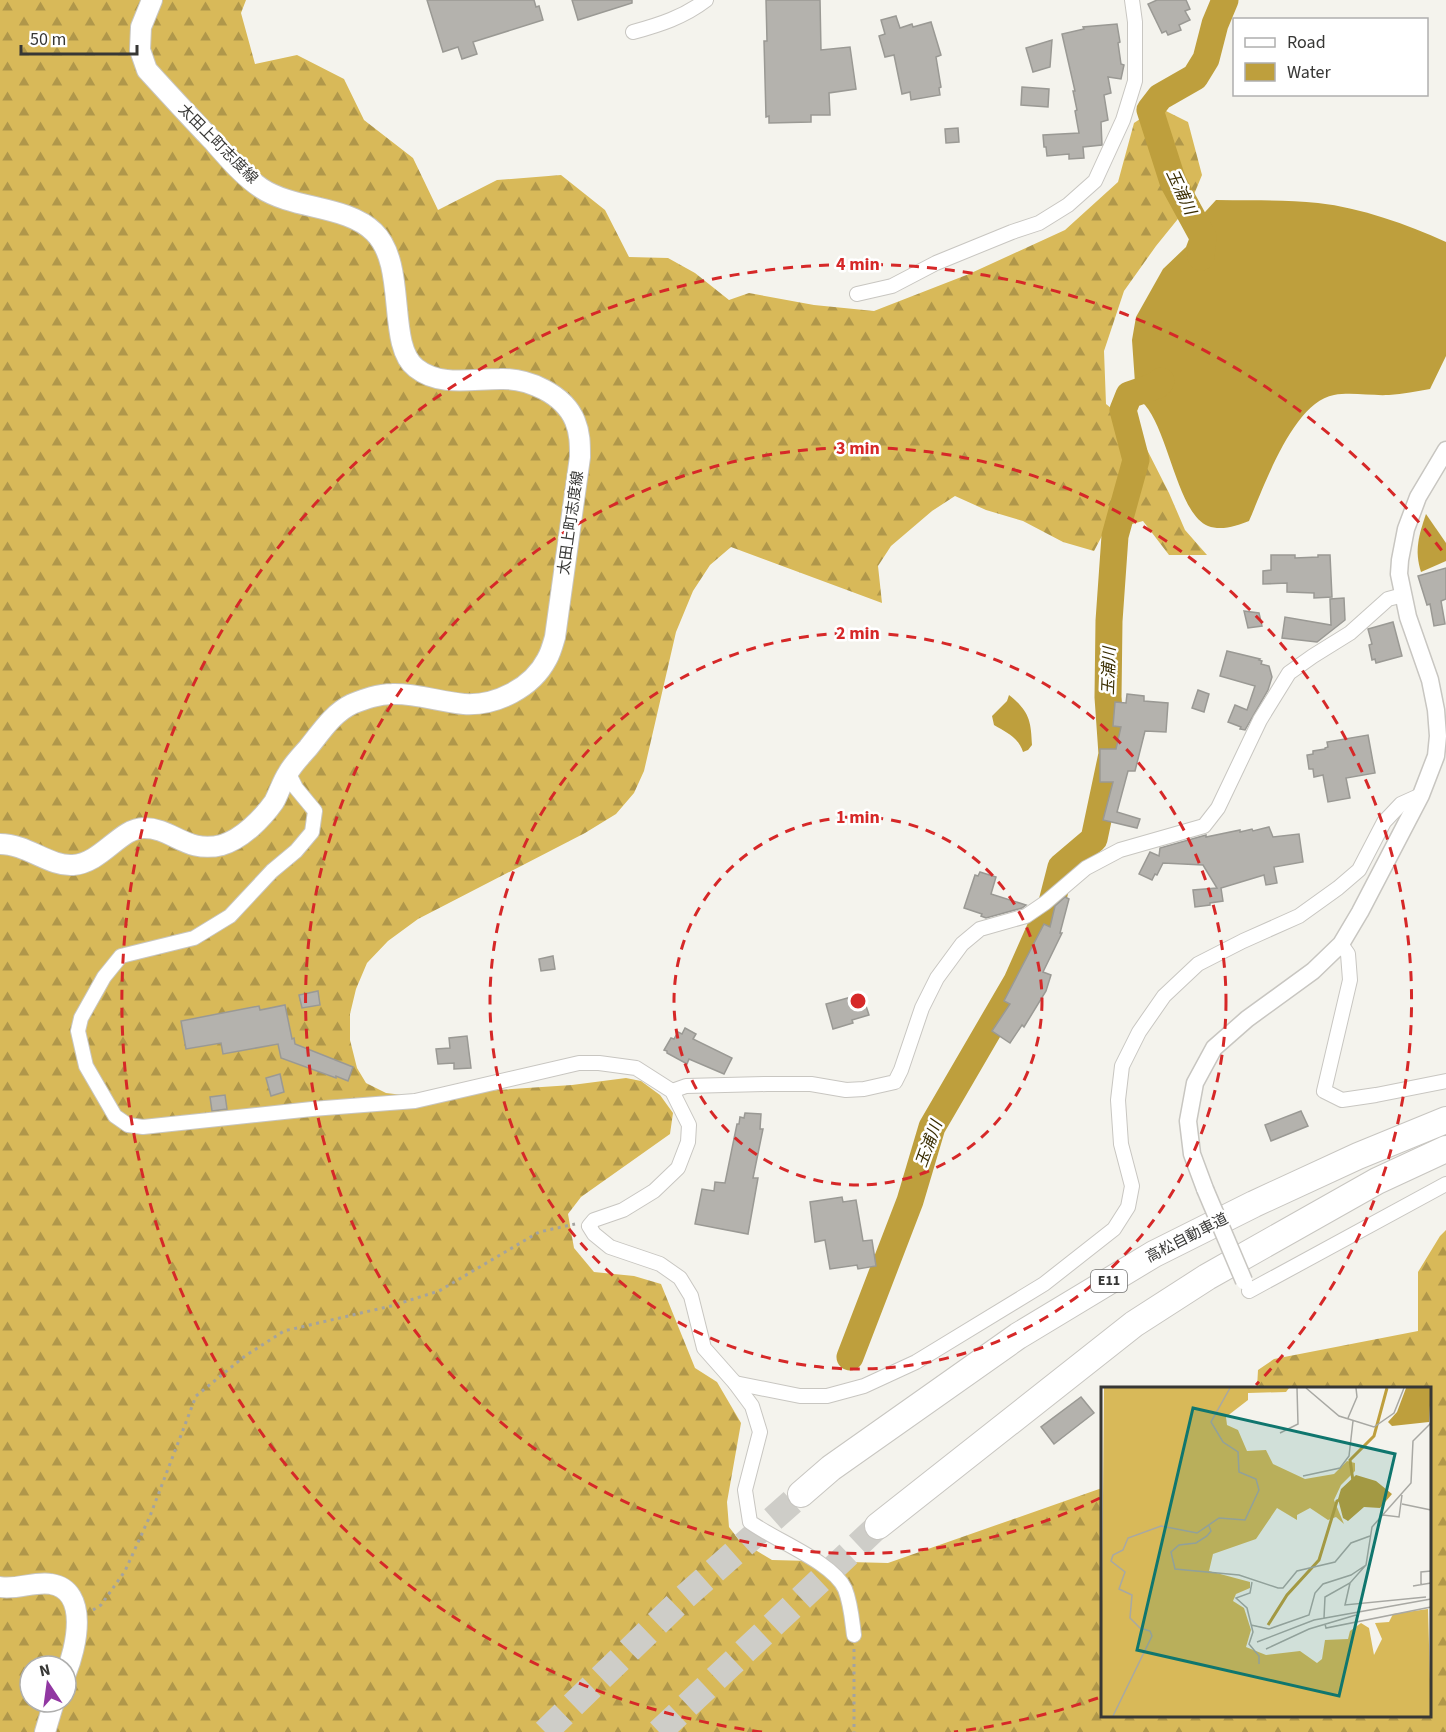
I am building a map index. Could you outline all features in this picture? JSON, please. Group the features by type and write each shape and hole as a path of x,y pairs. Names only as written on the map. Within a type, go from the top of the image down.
{"highway":[{"name":"高松自動車道","path":"801,1494 831,1468 1018,1336 1154,1254 1358,1156 1446,1120"},
{"path":"878,1526 1134,1324 1207,1277 1367,1187 1446,1149"}],"main road":[{"name":"太田上町志度線","path":"0,844 10,844 59,863 72,865 86,863 101,855 115,843 141,828 154,828 187,844 206,848 224,844 242,834 260,819 274,801 288,772 332,718 348,706 369,698 392,694 465,704 490,702 513,693 532,679 547,660 555,638 580,457 580,436 574,419 553,395 523,381 503,378 456,381 433,378 414,367 404,349 399,327 394,278 388,253 375,233 356,219 285,199 262,188 241,172 147,70 140,50 141,27 152,0"},
{"path":"0,1587 48,1583 67,1591 78,1619 74,1654"},
{"path":"45,1732 50,1714"}],"street":[{"path":"633,32 666,23 706,0"},
{"path":"857,294 891,286 936,263 1039,223 1068,205 1095,181 1123,120 1135,81 1135,22 1132,0"},
{"path":"1446,450 1418,497 1406,529 1399,574 1408,617 1430,680 1436,710 1438,736 1436,756 1421,795 1341,944 1313,971 1247,1019 1214,1048 1195,1083 1188,1121 1192,1155 1246,1286 1446,1184"},
{"path":"672,1091 686,1086 766,1084 811,1084 846,1090 864,1089 894,1082 901,1070 922,1008 937,978 962,944 980,929 1026,916 1086,868 1120,850 1204,826 1218,808 1260,720 1289,673 1350,633 1388,599 1403,595"},
{"path":"288,772 296,788 315,811 312,832 302,845 272,871 230,916 194,938 121,956 104,976 81,1017 78,1031 86,1066 115,1116 128,1125 143,1127 312,1109 415,1101 579,1064 599,1063 636,1068 672,1091 689,1125 688,1142 678,1168 654,1191 623,1210 594,1220 589,1226 594,1234 610,1247 660,1264 680,1278 691,1296 704,1347 752,1406 760,1432 745,1490 750,1522 760,1530 823,1565 840,1581 852,1612 854,1635"},
{"path":"735,1383 800,1396 827,1396 864,1386 916,1362 1034,1290 1114,1229 1128,1207 1132,1186 1121,1144 1118,1100 1122,1066 1139,1032 1164,996 1198,964 1299,916 1338,888 1359,870 1384,822 1401,804 1421,795"},
{"path":"1341,944 1348,954 1350,980 1324,1091 1342,1100 1446,1081"}],"path":[{"path":"78,1619 101,1605 125,1571 150,1516 196,1396 245,1356 284,1331 391,1306 439,1291 539,1232 594,1220"},
{"path":"854,1635 855,1732"}],"green space":[{"path":"0,0 246,0 241,13 255,64 297,55 344,79 364,120 413,158 438,210 497,180 561,175 605,210 629,257 668,258 695,273 729,300 749,293 814,305 874,311 969,274 1065,230 1118,182 1134,123 1158,107 1188,122 1202,175 1190,204 1124,291 1104,351 1106,404 1136,428 1185,530 1207,555 1169,555 1143,521 1104,532 1094,551 1063,542 1023,521 986,510 955,496 932,511 891,546 878,566 882,603 731,547 710,565 693,591 676,632 644,771 634,793 616,814 585,833 418,919 388,941 367,963 356,989 350,1014 350,1040 357,1068 366,1083 386,1093 411,1096 572,1085 626,1078 641,1081 660,1095 673,1113 670,1134 581,1197 568,1214 574,1248 594,1272 634,1276 661,1284 695,1368 717,1382 741,1423 727,1502 729,1527 739,1540 772,1560 888,1563 1101,1488 1101,1717 1431,1717 1431,1387 1257,1387 1258,1370 1274,1359 1418,1331 1418,1272 1446,1230 1446,1732 0,1732"}],"water":[{"path":"1216,200 1293,201 1334,205 1384,218 1446,242 1446,356 1430,389 1389,395 1341,394 1319,401 1293,429 1272,468 1249,521 1224,528 1208,526 1198,519 1181,490 1153,418 1145,405 1129,395 1135,383 1132,340 1136,317 1163,269 1186,247 1195,223"},
{"path":"1426,514 1446,543 1446,561 1421,572 1418,543"},
{"path":"1009,695 1025,711 1030,722 1032,745 1023,752 1015,739 994,725 992,716 1007,701"}],"building":[{"path":"427,0 534,0 536,7 539,6 543,20 473,42 477,54 462,59 458,47 443,52"},
{"path":"572,0 632,0 632,3 578,20"},
{"path":"766,0 820,0 821,50 850,47 856,89 829,93 830,115 811,115 811,122 769,123 769,116 766,117 764,41 767,41"},
{"path":"1157,0 1186,0 1190,9 1185,11 1190,20 1179,25 1181,30 1168,35 1166,31 1162,33 1148,4"},
{"path":"896,16 900,28 931,22 941,55 936,57 941,87 939,88 940,95 911,100 910,92 902,94 894,55 885,57 879,36 885,34 881,20"},
{"path":"1117,24 1121,64 1124,65 1121,79 1108,77 1111,93 1104,95 1108,120 1101,122 1102,145 1083,147 1084,158 1069,159 1069,154 1047,156 1043,135 1079,133 1073,91 1075,91 1062,34 1084,29 1083,27"},
{"path":"1052,40 1050,67 1033,72 1026,48"},
{"path":"1022,87 1049,89 1048,107 1021,105"},
{"path":"958,128 959,142 946,143 945,129"},
{"path":"1271,555 1295,555 1295,558 1330,555 1332,597 1314,598 1314,593 1287,592 1287,583 1263,584 1263,571 1271,570"},
{"path":"1446,568 1446,599 1441,601 1445,624 1434,626 1430,604 1427,605 1418,576"},
{"path":"1344,598 1345,620 1317,642 1282,638 1285,617 1331,625 1330,599"},
{"path":"1244,611 1259,613 1262,626 1248,628"},
{"path":"1393,622 1402,656 1376,663 1375,659 1372,660 1369,645 1372,644 1368,629"},
{"path":"1227,651 1260,659 1261,664 1269,666 1272,677 1268,690 1245,730 1228,722 1235,705 1247,710 1255,686 1220,676"},
{"path":"1198,690 1209,694 1204,712 1192,708"},
{"path":"1127,694 1144,696 1144,701 1168,703 1166,732 1145,731 1135,771 1128,771 1117,812 1140,819 1137,828 1103,820 1113,782 1100,782 1100,749 1116,749 1121,727 1113,726 1115,702 1126,703"},
{"path":"1368,735 1375,773 1346,778 1350,798 1328,802 1323,775 1314,777 1313,769 1309,769 1307,755 1313,754 1313,751 1325,749 1328,747 1327,742"},
{"path":"1269,827 1273,837 1299,834 1303,862 1274,867 1277,883 1266,885 1264,875 1221,888 1223,901 1195,907 1193,890 1217,888 1203,865 1163,863 1152,880 1139,874 1150,852 1159,856 1160,848 1206,835 1206,837"},
{"path":"980,872 996,877 991,894 1026,905 986,918 981,916 982,914 964,908 975,875 978,876"},
{"path":"1065,897 1069,899 1060,933 1062,933 1043,972 1051,975 1046,991 1024,1027 1022,1025 1010,1043 992,1031 1010,1004 1004,1001 1044,924 1050,927 1055,906"},
{"path":"553,956 555,969 541,971 539,959"},
{"path":"318,991 320,1005 302,1008 299,995"},
{"path":"862,994 869,1015 833,1029 826,1004"},
{"path":"285,1005 295,1044 353,1067 348,1081 281,1058 278,1044 223,1054 221,1043 186,1049 181,1021 259,1006 260,1010"},
{"path":"685,1028 696,1034 693,1039 732,1058 724,1074 689,1059 687,1064 664,1050 671,1038 674,1039 678,1032 682,1034"},
{"path":"467,1036 471,1068 454,1069 454,1063 438,1064 436,1049 450,1048 449,1038"},
{"path":"280,1074 284,1092 271,1096 266,1078"},
{"path":"225,1095 227,1109 212,1111 210,1097"},
{"path":"1301,1111 1308,1126 1271,1141 1265,1125"},
{"path":"745,1113 761,1114 760,1129 763,1129 753,1178 758,1178 748,1234 695,1224 702,1189 714,1191 715,1182 725,1183 737,1124 739,1124 740,1117 744,1118"},
{"path":"842,1197 843,1202 856,1200 863,1241 872,1240 876,1266 858,1269 857,1265 830,1269 825,1240 815,1242 810,1202"},
{"path":"1081,1397 1094,1413 1054,1444 1041,1427"}],"waterway":[{"name":"玉浦川","path":"1201,257 1203,237 1173,182 1150,110 1160,97 1195,77 1206,59 1215,24 1225,0"},
{"name":"玉浦川","path":"850,1357 910,1201 932,1127 1017,981 1052,902 1061,867 1094,839 1112,754 1108,697 1109,621 1115,536 1136,460 1123,410 1129,395 1158,385 1161,381"}],"tunnel":[{"path":"545,1732 679,1602 801,1494"},
{"path":"659,1732 878,1526"}]}
